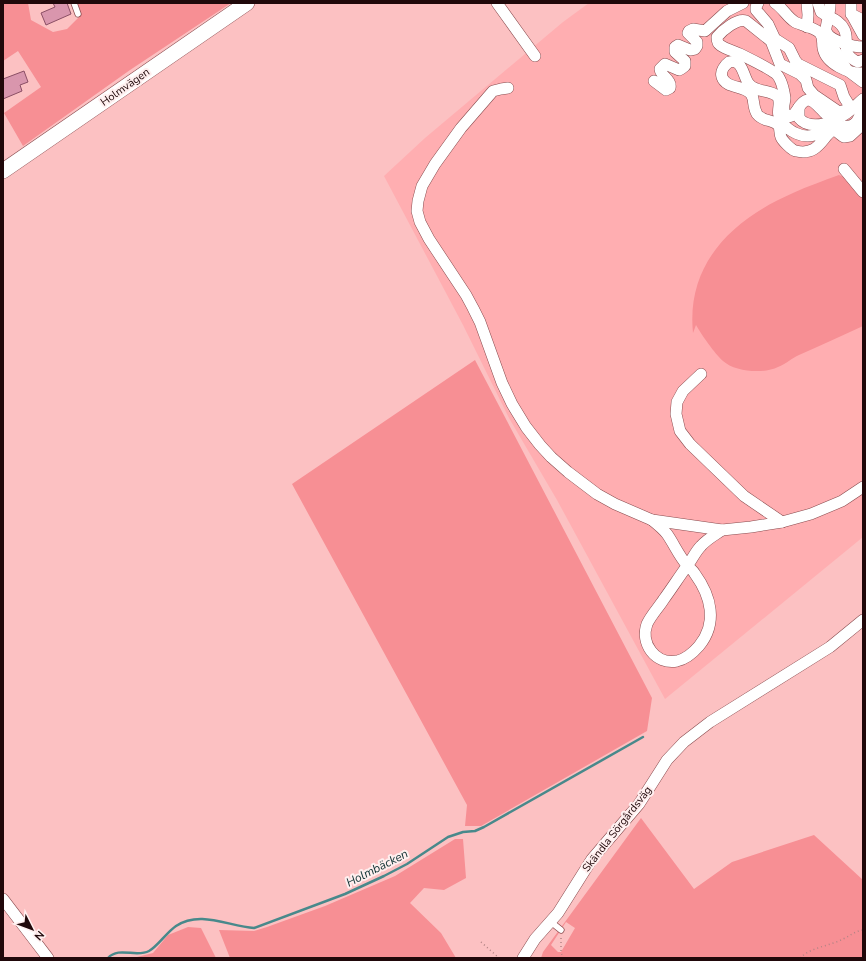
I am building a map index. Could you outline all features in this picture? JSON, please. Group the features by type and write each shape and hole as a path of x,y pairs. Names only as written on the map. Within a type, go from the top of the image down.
{"street":[{"name":"Holmvägen","path":"3,171 247,3"},
{"path":"497,3 535,56"},
{"path":"654,81 666,90 670,88 671,84 662,74 660,69 664,64 679,70 684,66 685,61 675,52 675,47 678,45 690,50 694,49 697,46 697,42 688,33 689,31 693,29 705,31 727,11 743,3"},
{"path":"758,3 755,8 768,24 775,39 789,48 795,61 840,85 848,105 846,110 839,112 814,95 808,88 806,80 802,76 780,64 771,41 746,21 740,20 721,33 717,37 717,41 722,46 740,53 776,74 784,94 785,114 789,116 793,115 796,113 802,102 805,100 811,100 815,102 826,115 834,117 852,117 861,122"},
{"path":"775,3 782,8 793,21 817,31 834,49 847,70 863,82"},
{"path":"807,3 808,27"},
{"path":"818,3 820,10 844,27 846,33 845,44 848,54 858,62 863,60"},
{"path":"830,3 826,27 827,33 852,47 863,47"},
{"path":"851,8 863,20"},
{"path":"851,8 863,35"},
{"path":"861,122 852,125 829,128 812,136 794,132 786,127 779,118 779,101 775,95 752,87 748,83 741,67 735,61 728,63 722,71 722,77 726,82 745,89 751,94 756,113 764,120 776,123 780,129 782,139 793,150 800,152 813,150 832,132 836,132 846,137 852,134 861,122 863,108"},
{"path":"847,70 863,73"},
{"path":"508,88 493,91 477,108 448,146 422,186 418,201 418,217 429,239 473,308 480,322 502,383 516,410 534,437 558,464 597,494 615,504 652,520 722,530 782,522 811,514 842,501 863,487"},
{"path":"799,107 799,118 804,122 810,124 828,122 847,114 863,99"},
{"path":"844,169 863,192"},
{"path":"701,374 683,390 677,402 676,414 680,431 690,444 744,496 782,522"},
{"path":"652,520 666,533 687,566 696,574 710,602 710,626 701,644 690,654 679,660 668,661 659,658 651,652 645,640 645,632 650,619 687,566 701,546 722,530"},
{"name":"Skändla Sörgårdsväg","path":"523,958 535,939 551,922 561,908 592,859 639,804 668,760 684,742 710,722 830,647 863,620"},
{"path":"3,899 48,958"}],"lane":[{"path":"74,3 78,14"},
{"path":"551,922 561,930"}],"path":[{"path":"561,930 561,952 563,958"},
{"path":"800,958 819,948 843,939 856,931 863,930"},
{"path":"481,942 499,958"}],"shaded area":[{"path":"3,3 28,3 31,20 53,32 67,29 80,16 77,3 231,3 130,70 23,146 4,113 41,87 18,51 3,61"},
{"path":"589,3 863,3 863,537 665,699 557,500 509,418 463,325 384,176 425,138 563,22"},
{"path":"839,175 853,184 863,199 863,326 772,369 765,371 750,371 728,365 716,354 696,325 693,333 693,308 697,285 706,265 718,246 733,230 751,216 793,193"},
{"path":"475,360 652,698 647,731 481,826 465,826 467,805 292,484"},
{"path":"641,818 694,889 732,862 814,835 863,880 863,958 541,958 543,952","holes":["566,922 575,928 561,952 558,952 551,945"]},
{"path":"455,839 463,839 466,878 444,890 424,888 410,903 441,933 456,958 230,958 219,930 254,931 325,906 395,876"},
{"path":"188,927 201,928 216,958 133,958 153,953 168,935"}],"building":[{"path":"53,3 67,3 71,14 46,25 41,13 55,7"},
{"path":"24,71 28,82 20,85 22,91 3,99 3,79"}],"waterway":[{"name":"Holmbäcken","path":"108,958 122,952 144,953 149,951 176,926 185,921 195,919 214,920 254,928 345,894 407,864 448,837 463,832 475,831 484,827 643,737"}]}
